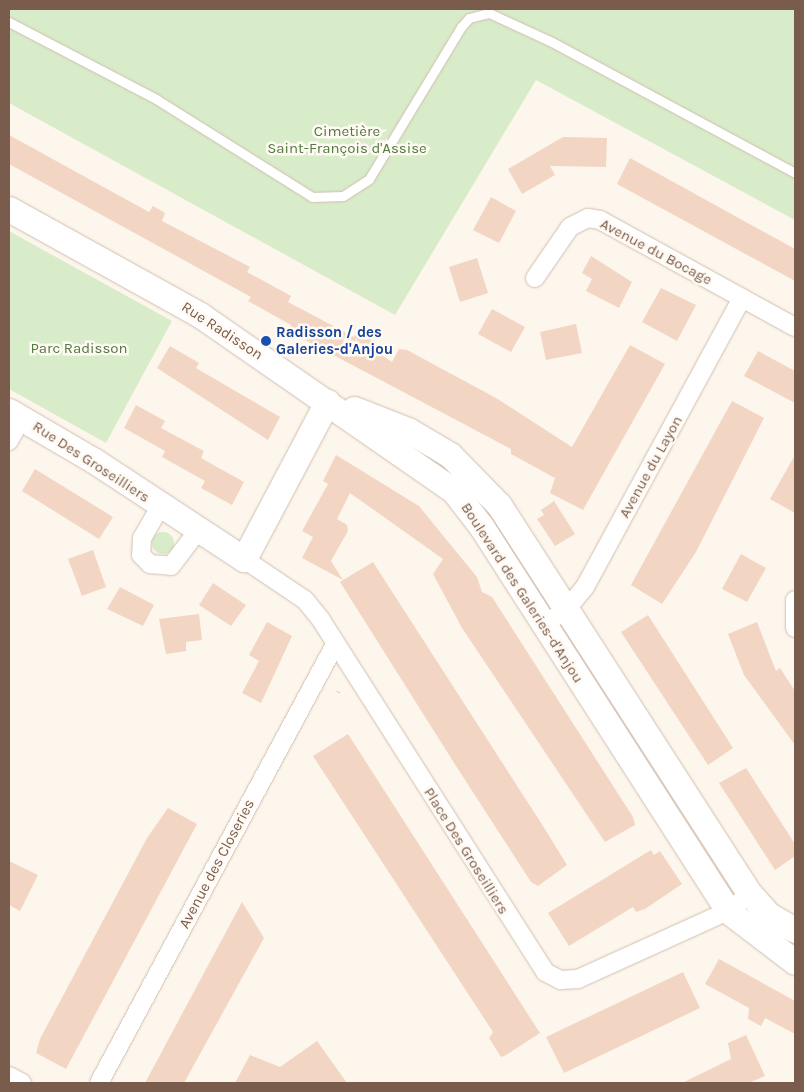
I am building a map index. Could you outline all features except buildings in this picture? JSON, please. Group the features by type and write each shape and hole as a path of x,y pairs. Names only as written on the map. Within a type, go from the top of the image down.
{"street":[{"name":"Rue Radisson","path":"9,209 200,315 328,402"},
{"name":"Avenue du Bocage","path":"535,278 570,227 588,218 795,326"},
{"name":"Avenue du Layon","path":"544,625 566,609 585,587 742,298"},
{"path":"244,559 328,402"},
{"name":"Boulevard des Galeries-d'Anjou","path":"328,402 408,430 463,467 499,505 750,894 769,915 795,930"},
{"name":"Boulevard des Galeries-d'Anjou","path":"328,402 454,491 544,625 728,911 795,962"},
{"name":"Rue Des Groseilliers","path":"9,441 15,414 197,532 244,559"},
{"name":"Rue Des Groseilliers","path":"160,507 141,543 141,555 150,564 172,566 197,532"},
{"name":"Place Des Groseilliers","path":"244,559 305,600 545,972 561,980 578,979 728,911 750,894"},
{"path":"795,600 795,628"},
{"name":"Avenue des Closeries","path":"99,1083 335,644"},
{"path":"9,1076 22,1083"}],"lane":[{"path":"9,22 156,99 299,192 327,199 342,196 369,179 461,27 476,12 501,16 795,173"}],"green space":[{"name":"Cimetière Saint-François d'Assise","path":"9,9 795,9 795,220 536,80 395,315 9,103"},
{"name":"Parc Radisson","path":"9,231 172,321 106,443 9,389"},
{"path":"163,532 171,535 174,543 171,551 163,554 155,551 152,543 155,535"}],"place":[{"name":"Radisson / des Galeries-d'Anjou","path":"266,341"}]}
